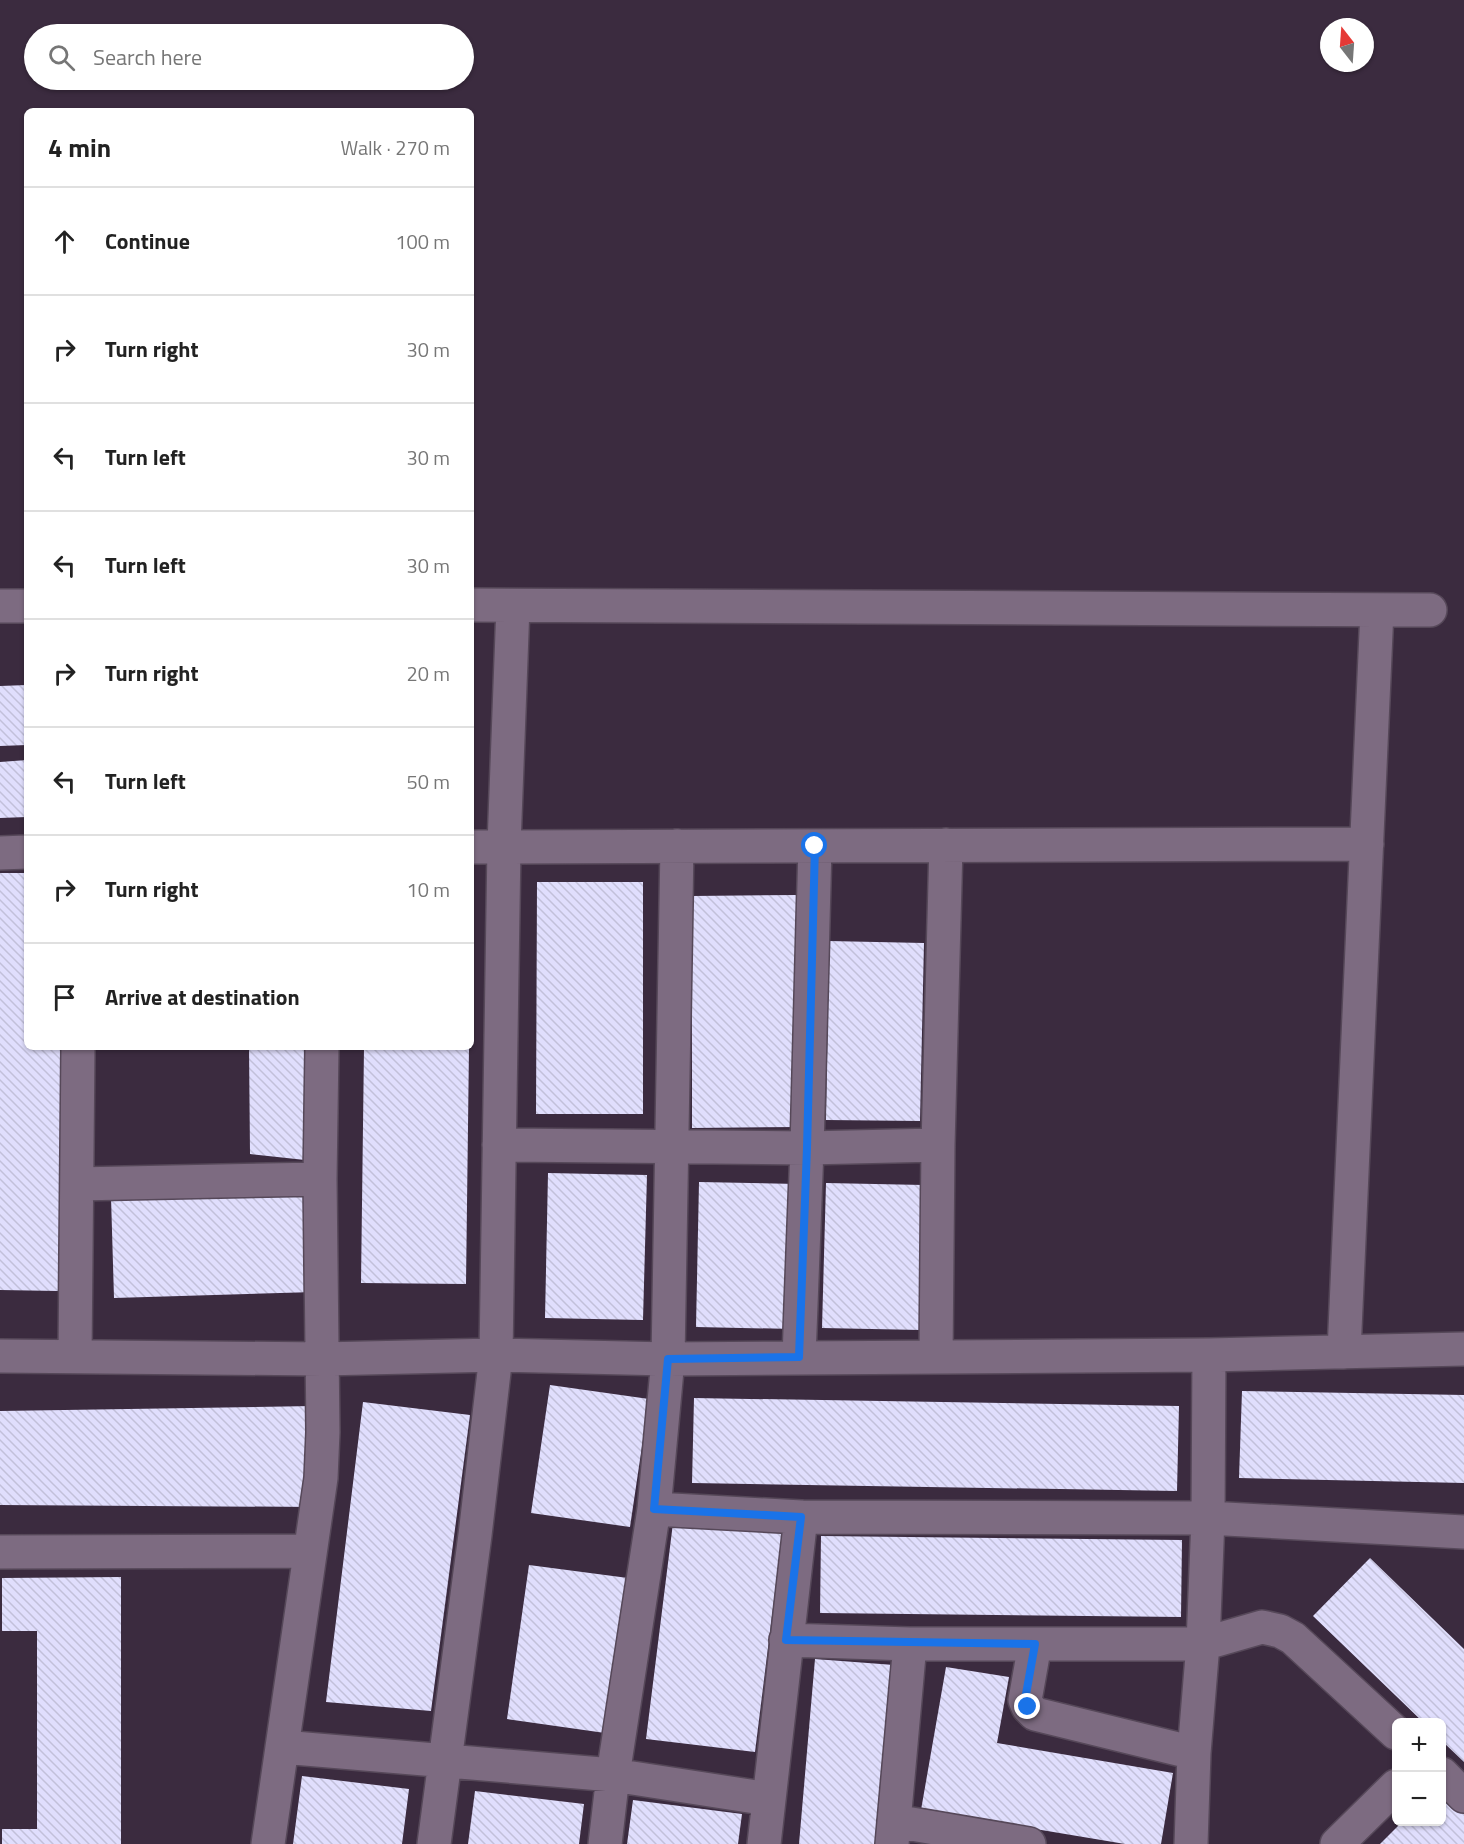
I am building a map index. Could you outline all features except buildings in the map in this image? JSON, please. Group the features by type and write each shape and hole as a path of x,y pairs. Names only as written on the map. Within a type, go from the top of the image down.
{"street":[{"path":"474,605 1430,610"},
{"path":"0,606 24,606"},
{"path":"434,1844 476,1535 496,1355 504,845 513,606"},
{"path":"1344,1352 1377,610"},
{"path":"474,847 1367,844"},
{"path":"936,1357 938,1145 946,845"},
{"path":"605,1844 613,1775 654,1509 668,1359 677,846"},
{"path":"799,1357 815,846"},
{"path":"0,853 24,852"},
{"path":"75,1356 78,1050"},
{"path":"268,1844 321,1478 324,1432 320,1179 321,1050"},
{"path":"499,1145 807,1148 938,1145"},
{"path":"77,1184 320,1179"},
{"path":"0,1356 322,1359 496,1355 668,1359 1209,1355 1464,1349"},
{"path":"1191,1844 1208,1518 1209,1355"},
{"path":"654,1509 801,1517 1208,1518 1464,1532"},
{"path":"764,1844 801,1517"},
{"path":"0,1552 309,1551"},
{"path":"786,1640 910,1644 1203,1644 1262,1627 1280,1631 1293,1638 1392,1729"},
{"path":"910,1644 893,1832 1029,1844"},
{"path":"1035,1644 1025,1700 1035,1714 1194,1753"},
{"path":"282,1747 613,1775 769,1798"},
{"path":"1446,1778 1464,1796"},
{"path":"1337,1844 1392,1790"}],"route":[{"path":"815,846 799,1357 668,1359 654,1509 801,1517 786,1640 910,1644 1035,1644 1025,1700 1028,1707"}]}
